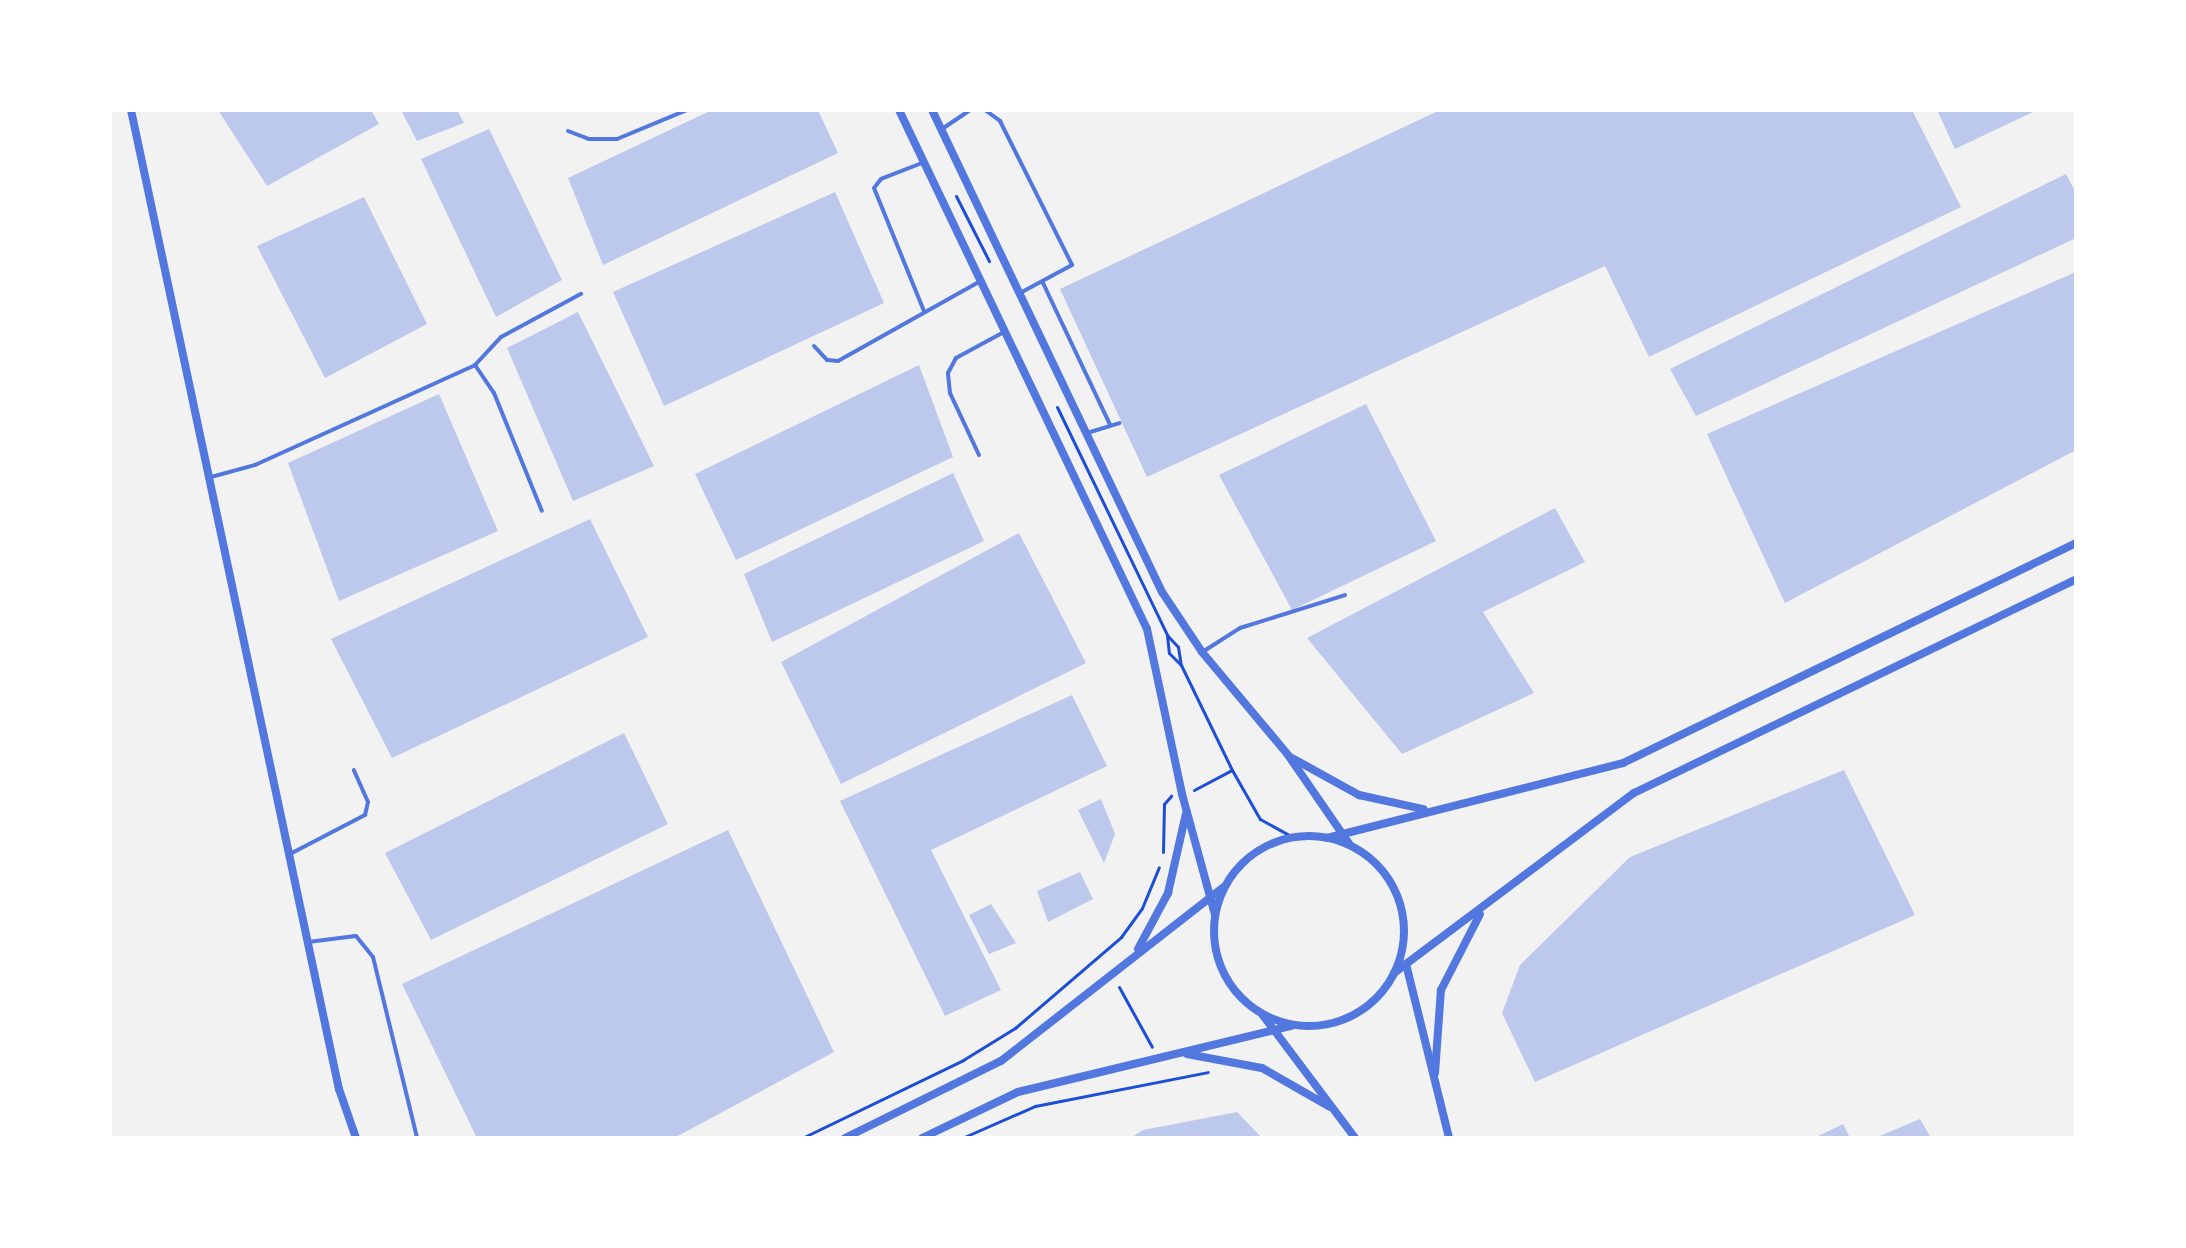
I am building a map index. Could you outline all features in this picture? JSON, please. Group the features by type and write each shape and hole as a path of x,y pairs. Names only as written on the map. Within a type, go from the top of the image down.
{"street":[{"path":"131,110 136,115 339,1089 356,1138"},
{"path":"899,110 1147,629 1186,812 1215,915 1220,964 1237,993 1262,1014 1355,1138"},
{"path":"932,110 1162,592 1202,652 1288,755 1344,831 1350,845"},
{"path":"1327,838 1424,809 1623,763 2076,543"},
{"path":"1394,973 1407,967 1483,910 1634,793 2076,579"},
{"path":"1288,755 1359,795 1424,809"},
{"path":"1137,951 1168,893 1186,812"},
{"path":"845,1138 1001,1061 1208,895 1225,886 1253,854 1293,837 1327,838 1350,845 1376,864 1395,890 1404,922 1401,954 1394,973 1377,998 1352,1016 1323,1025 1293,1025 1186,1054 1018,1092 922,1138"},
{"path":"1215,915 1225,886"},
{"path":"1435,1074 1441,990 1453,958 1483,910"},
{"path":"1401,954 1435,1074 1449,1138"},
{"path":"1262,1014 1293,1025"},
{"path":"1186,1054 1262,1068 1330,1107"}],"lane":[{"path":"568,131 589,139 617,139 687,110"},
{"path":"942,130 970,110"},
{"path":"985,110 1000,121 1072,265 1020,293"},
{"path":"924,163 881,179 874,188 924,311"},
{"path":"814,346 827,360 838,361 981,281"},
{"path":"1043,283 1110,425"},
{"path":"211,477 255,465 475,365 501,337 581,294"},
{"path":"979,455 950,393 948,373 956,358 1006,331"},
{"path":"475,365 494,393 542,511"},
{"path":"1087,433 1120,423"},
{"path":"1202,652 1240,628 1345,595"},
{"path":"290,854 365,815 368,802 354,770"},
{"path":"308,942 356,936 373,957 417,1138"}],"path":[{"path":"1056,406 1167,635 1178,647 1181,665 1232,770 1260,819 1293,837"},
{"path":"1167,635 1169,653 1181,665"},
{"path":"1192,791 1232,770"},
{"path":"802,1138 983,1050 1096,959 1128,928 1149,894 1163,852 1164,801 1171,796"},
{"path":"1096,959 1102,966"},
{"path":"1114,981 1153,1052"},
{"path":"1157,1071 1159,1079"},
{"path":"962,1138 1035,1106 1159,1079 1220,1071"}],"building":[{"path":"218,110 371,110 379,124 267,186"},
{"path":"401,110 457,110 464,123 417,141"},
{"path":"712,110 818,110 838,153 603,265 568,178"},
{"path":"1440,110 1912,110 1961,207 1649,357 1605,266 1147,477 1060,289"},
{"path":"1937,110 2037,110 1955,149"},
{"path":"489,129 562,280 496,317 421,159"},
{"path":"2066,174 2076,193 2076,238 1696,416 1670,369"},
{"path":"835,192 884,303 664,406 613,292"},
{"path":"364,197 427,324 325,378 257,246"},
{"path":"2076,272 2076,450 1785,603 1707,434"},
{"path":"578,312 654,466 573,501 507,348"},
{"path":"919,365 953,457 736,560 695,474"},
{"path":"439,394 498,531 339,601 288,463"},
{"path":"1366,404 1436,541 1292,610 1219,475"},
{"path":"953,473 984,541 772,642 744,574"},
{"path":"1555,508 1585,562 1483,612 1534,693 1402,754 1307,638"},
{"path":"590,519 648,637 392,758 331,639"},
{"path":"1019,533 1086,663 841,784 781,662"},
{"path":"1072,695 1107,766 931,850 1001,990 945,1016 840,801"},
{"path":"624,733 668,824 431,940 385,853"},
{"path":"1844,770 1915,915 1535,1082 1502,1013 1520,965 1630,857"},
{"path":"1101,799 1115,834 1104,863 1078,810"},
{"path":"728,830 834,1052 674,1138 477,1138 402,984"},
{"path":"1080,872 1093,899 1048,922 1037,891"},
{"path":"991,904 1016,943 989,954 969,915"},
{"path":"1237,1112 1262,1138 1130,1138 1143,1130"},
{"path":"1920,1119 1931,1138 1875,1138"},
{"path":"1843,1124 1850,1138 1814,1138"}]}
